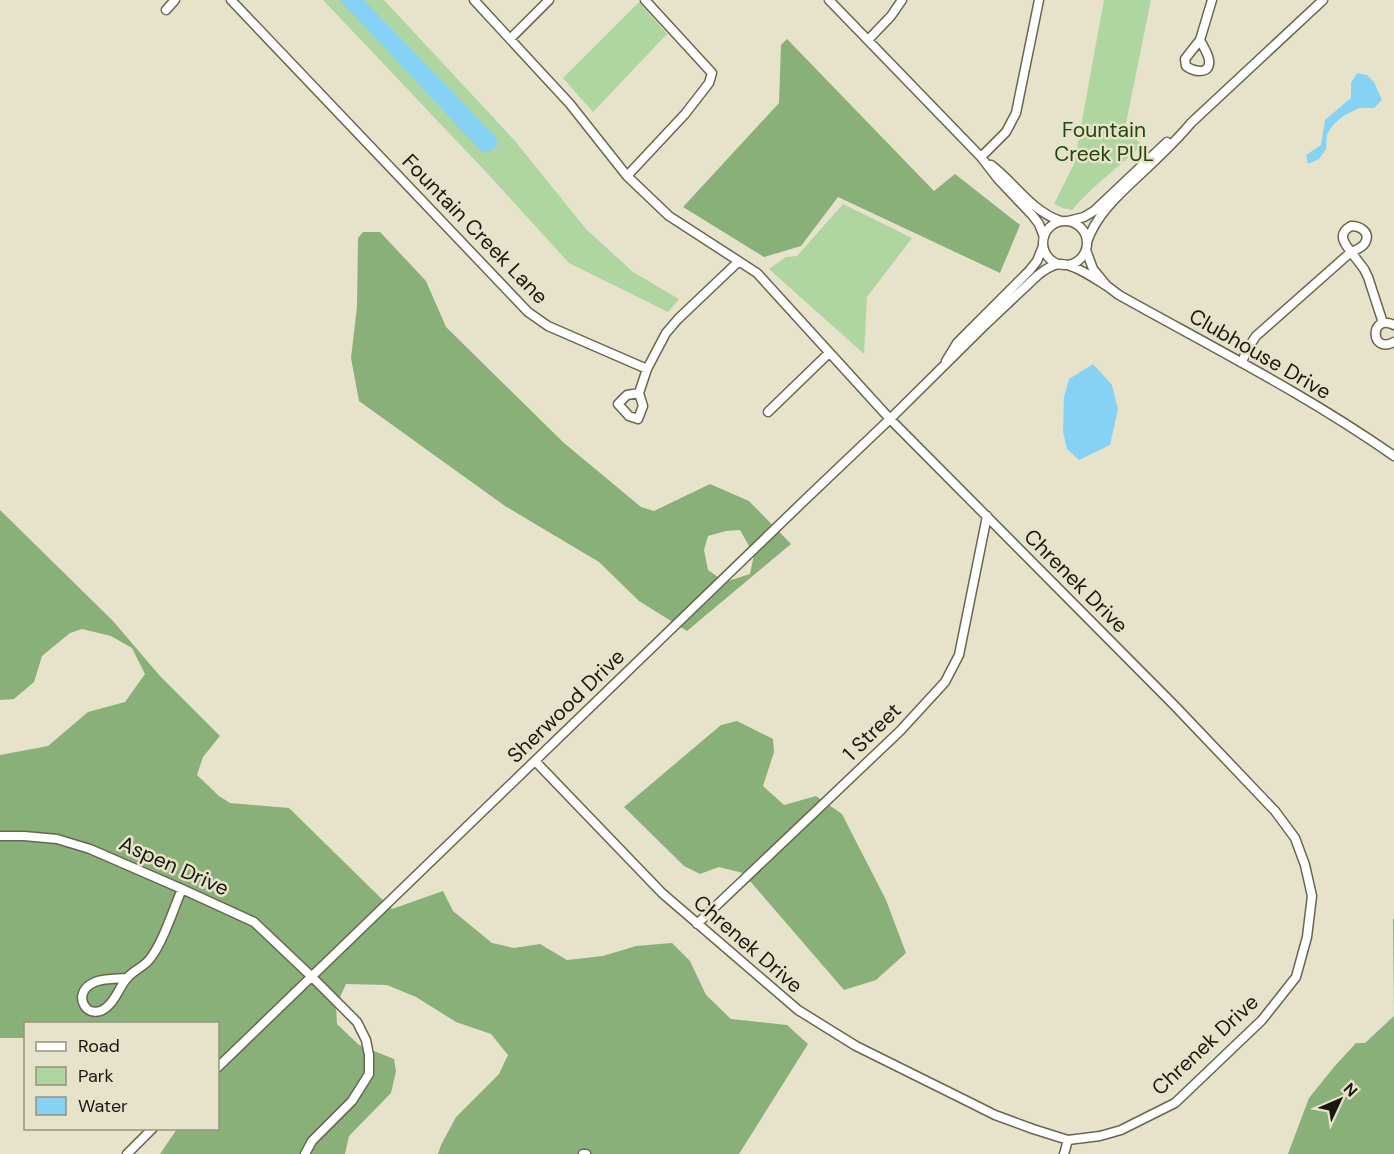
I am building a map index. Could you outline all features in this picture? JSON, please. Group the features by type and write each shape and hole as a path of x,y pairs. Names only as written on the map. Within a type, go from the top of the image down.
{"street":[{"path":"166,10 175,0"},
{"name":"Fountain Creek Lane","path":"231,0 528,312 548,326 647,369"},
{"name":"Chrenek Drive","path":"474,0 570,104 627,176 669,216 757,273 890,419 1174,705 1275,811 1295,838 1305,865 1312,896 1307,937 1296,976 1262,1020 1175,1104 1121,1130 1100,1136 1068,1140 995,1115 856,1046 798,1010 662,892 535,761"},
{"path":"510,39 549,0"},
{"path":"627,176 685,114 709,82 712,73 645,0"},
{"path":"829,0 981,157 1033,216 1039,224 1048,257 1060,264 1072,264 1083,256 1097,219 1191,123 1323,0"},
{"path":"868,40 891,16 902,0"},
{"path":"981,157 1006,132 1016,113 1039,0"},
{"path":"1200,40 1212,0"},
{"path":"1043,242 1050,227 1084,217 1094,211 1167,141 1191,123"},
{"path":"981,157 1003,174 1037,209 1047,216 1081,228 1085,234 1086,246"},
{"name":"Sherwood Drive","path":"940,371 957,344 1033,266 1043,242"},
{"name":"Clubhouse Drive","path":"1086,246 1093,269 1107,286"},
{"path":"1242,363 1246,351 1256,336 1351,252 1364,269 1383,323"},
{"path":"639,393 647,369 666,333 738,262"},
{"name":"Clubhouse Drive","path":"1060,264 1083,271 1119,295 1319,407 1394,456"},
{"name":"Sherwood Drive","path":"219,1066 985,325 1038,275 1060,264"},
{"path":"1394,325 1383,323 1376,330 1376,338 1380,343 1387,345 1394,342"},
{"path":"768,412 829,353"},
{"name":"1 Street","path":"697,924 900,731 945,682 959,655 987,516"},
{"name":"Aspen Drive","path":"0,836 57,839 90,849 254,922 357,1022 366,1040 369,1074 352,1101 312,1141 305,1154"},
{"path":"127,978 95,982 86,988 82,995 84,1006 96,1012 105,1009 127,978 148,960 159,945 182,889"},
{"path":"127,1154 151,1130"},
{"path":"1064,1154 1068,1140"}],"green space":[{"path":"323,0 384,0 515,141 586,229 633,272 679,299 668,312 569,263"},
{"name":"Fountain Creek PUL","path":"1104,0 1151,0 1125,128 1142,145 1097,184 1072,210 1054,204 1074,164"},
{"path":"639,2 667,34 593,112 563,78"},
{"path":"787,39 934,191 955,174 1020,225 1000,273 838,197 801,246 764,257 683,207 779,103 781,45"},
{"path":"843,204 912,238 867,297 864,354 769,269 786,257 797,256"},
{"path":"363,232 380,232 426,281 446,327 564,443 641,507 654,511 710,484 749,501 791,544 687,631 639,601 599,562 505,506 359,401 351,358 357,307 358,238","holes":["740,530 754,555 750,574 725,582 708,570 704,550 708,536"]},
{"path":"0,510 113,621 160,676 220,736 203,757 197,775 219,796 230,803 289,808 392,909 443,891 453,911 492,943 514,948 540,944 567,960 603,956 636,946 672,943 690,961 706,995 731,1019 787,1025 808,1044 739,1154 438,1154 456,1117 499,1074 508,1055 491,1034 456,1022 416,997 387,985 346,984 336,1006 337,1024 359,1045 394,1059 396,1071 391,1093 349,1136 345,1154 160,1154 176,1130 219,1130 219,1022 24,1022 24,1038 0,1038 0,755 48,746 88,712 125,702 145,674 132,648 111,636 82,629 70,633 42,656 34,682 14,699 0,700"},
{"path":"737,721 773,739 774,752 763,786 784,805 816,796 842,814 886,900 906,953 876,980 844,990 743,873 719,867 700,874 684,866 624,807 721,725"},
{"path":"1394,917 1394,1016 1393,920"},
{"path":"1394,1016 1394,1154 1288,1154 1309,1098 1356,1043 1365,1043"}],"water":[{"path":"340,0 364,0 495,136 498,144 489,152 481,151"},
{"path":"1357,73 1367,75 1374,82 1382,100 1374,108 1359,108 1343,116 1327,134 1326,149 1319,159 1308,164 1306,155 1321,145 1325,120 1351,98 1351,83"},
{"path":"1093,364 1112,385 1118,409 1110,445 1079,460 1067,449 1063,432 1064,397 1069,379"}]}
